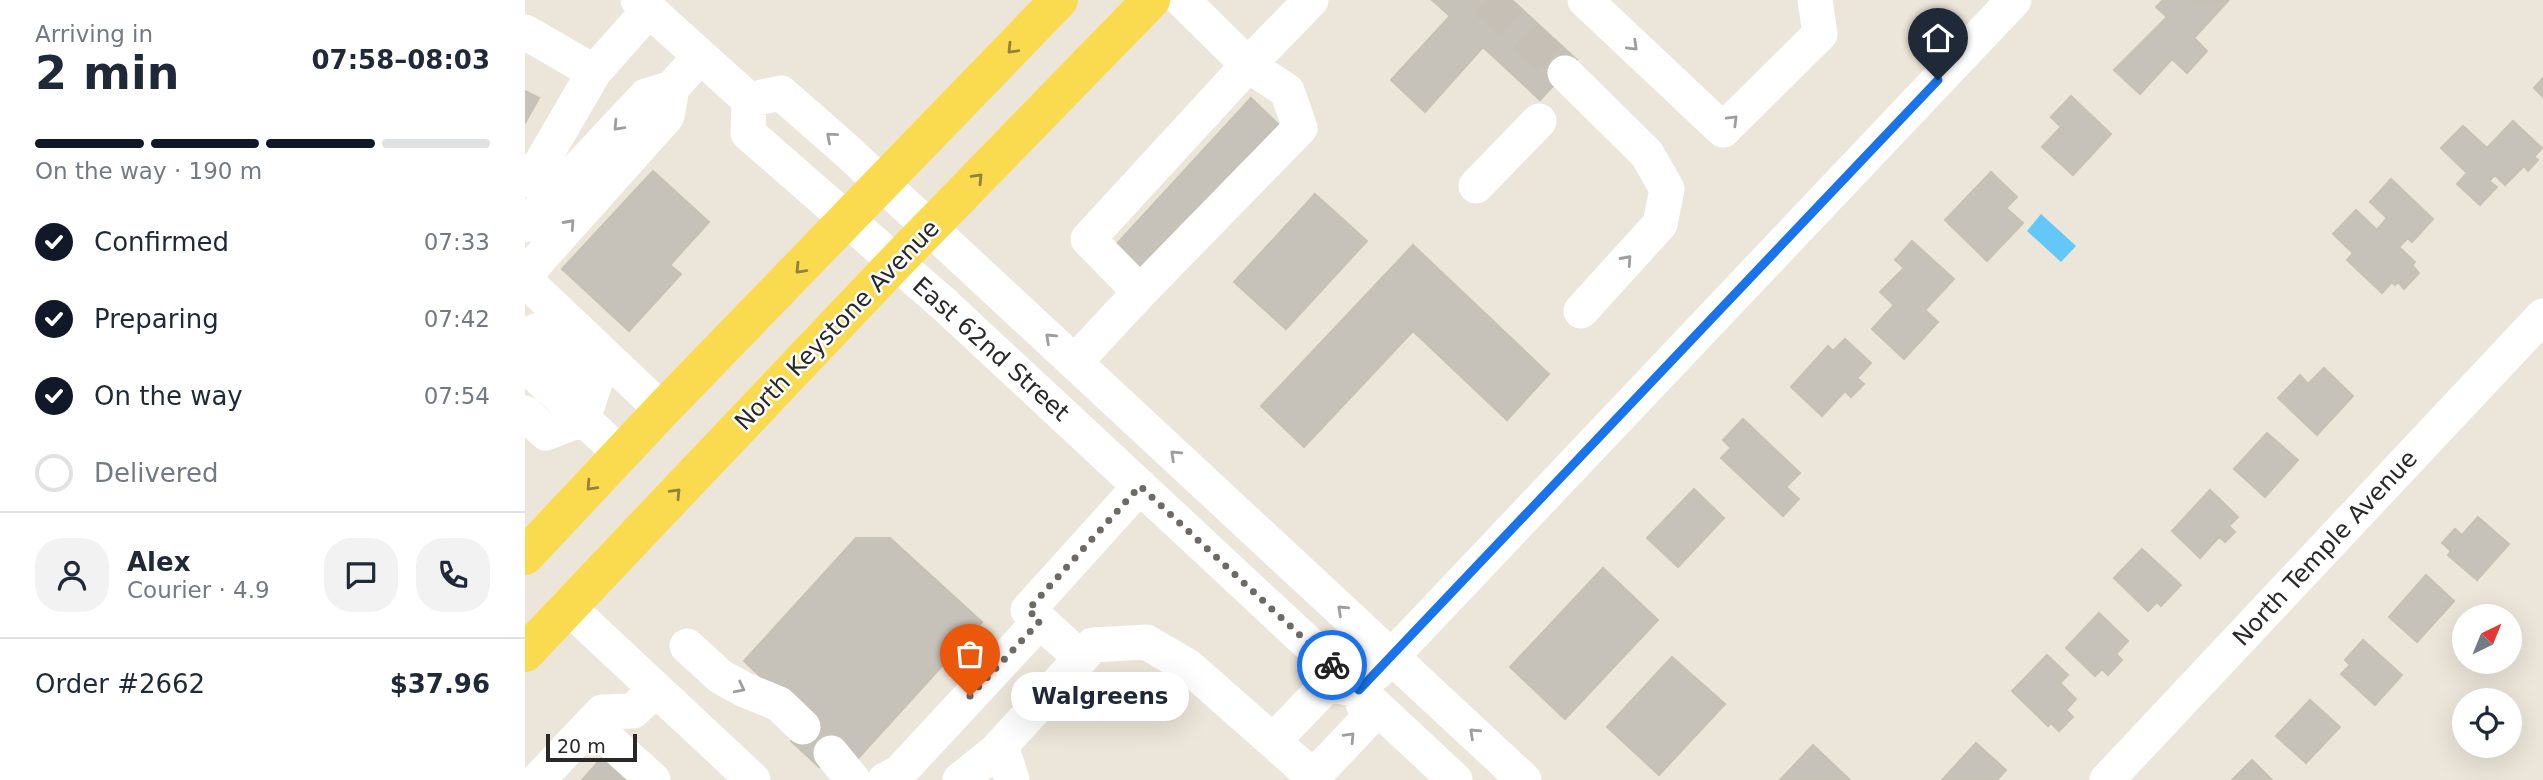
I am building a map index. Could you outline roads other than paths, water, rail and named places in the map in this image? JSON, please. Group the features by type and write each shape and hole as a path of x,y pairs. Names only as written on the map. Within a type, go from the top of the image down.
{"main road":[{"path":"530,541 621,454 1059,0"},
{"name":"North Keystone Avenue","path":"525,653 895,263 1151,0"}],"street":[{"path":"1075,362 1300,128 1287,91 1248,65 1182,0"},
{"path":"1140,292 1088,239 1311,0"},
{"path":"1594,8 1723,130 1820,34 1815,0"},
{"path":"1359,690 2014,0"},
{"path":"525,180 540,164 594,72 644,5 749,100"},
{"path":"525,32 594,72"},
{"path":"525,225 646,96 671,88 700,56"},
{"path":"1565,73 1647,154 1668,189 1660,224 1581,311"},
{"path":"662,410 527,284 667,116 671,88"},
{"name":"East 62nd Street","path":"1455,780 946,306 748,133 749,100 781,93 930,227 1524,780"},
{"path":"1476,186 1539,121"},
{"name":"North Temple Avenue","path":"2107,780 2543,316"},
{"path":"525,335 539,330 595,383 583,419"},
{"path":"525,343 531,342 582,390 583,419"},
{"path":"525,365 621,454"},
{"path":"525,390 557,418 583,419"},
{"path":"525,413 546,433 583,419"},
{"path":"1081,658 1028,610 1140,486"},
{"path":"567,606 753,780"},
{"path":"885,780 899,773 1040,621"},
{"path":"960,780 1001,746 1093,645 1146,642 1189,667 1315,778 1368,719 1359,690"},
{"path":"687,646 721,677 779,705 803,727"},
{"path":"1274,740 1328,684 1359,690"},
{"path":"538,780 602,712 633,711 656,689"},
{"path":"591,724 653,780"},
{"path":"1001,746 1012,780"}],"water":[{"path":"2041,214 2076,246 2061,262 2027,231"}],"tunnel":[{"path":"1485,0 1565,73"}],"place":[{"name":"Walgreens","path":"970,696"}]}
